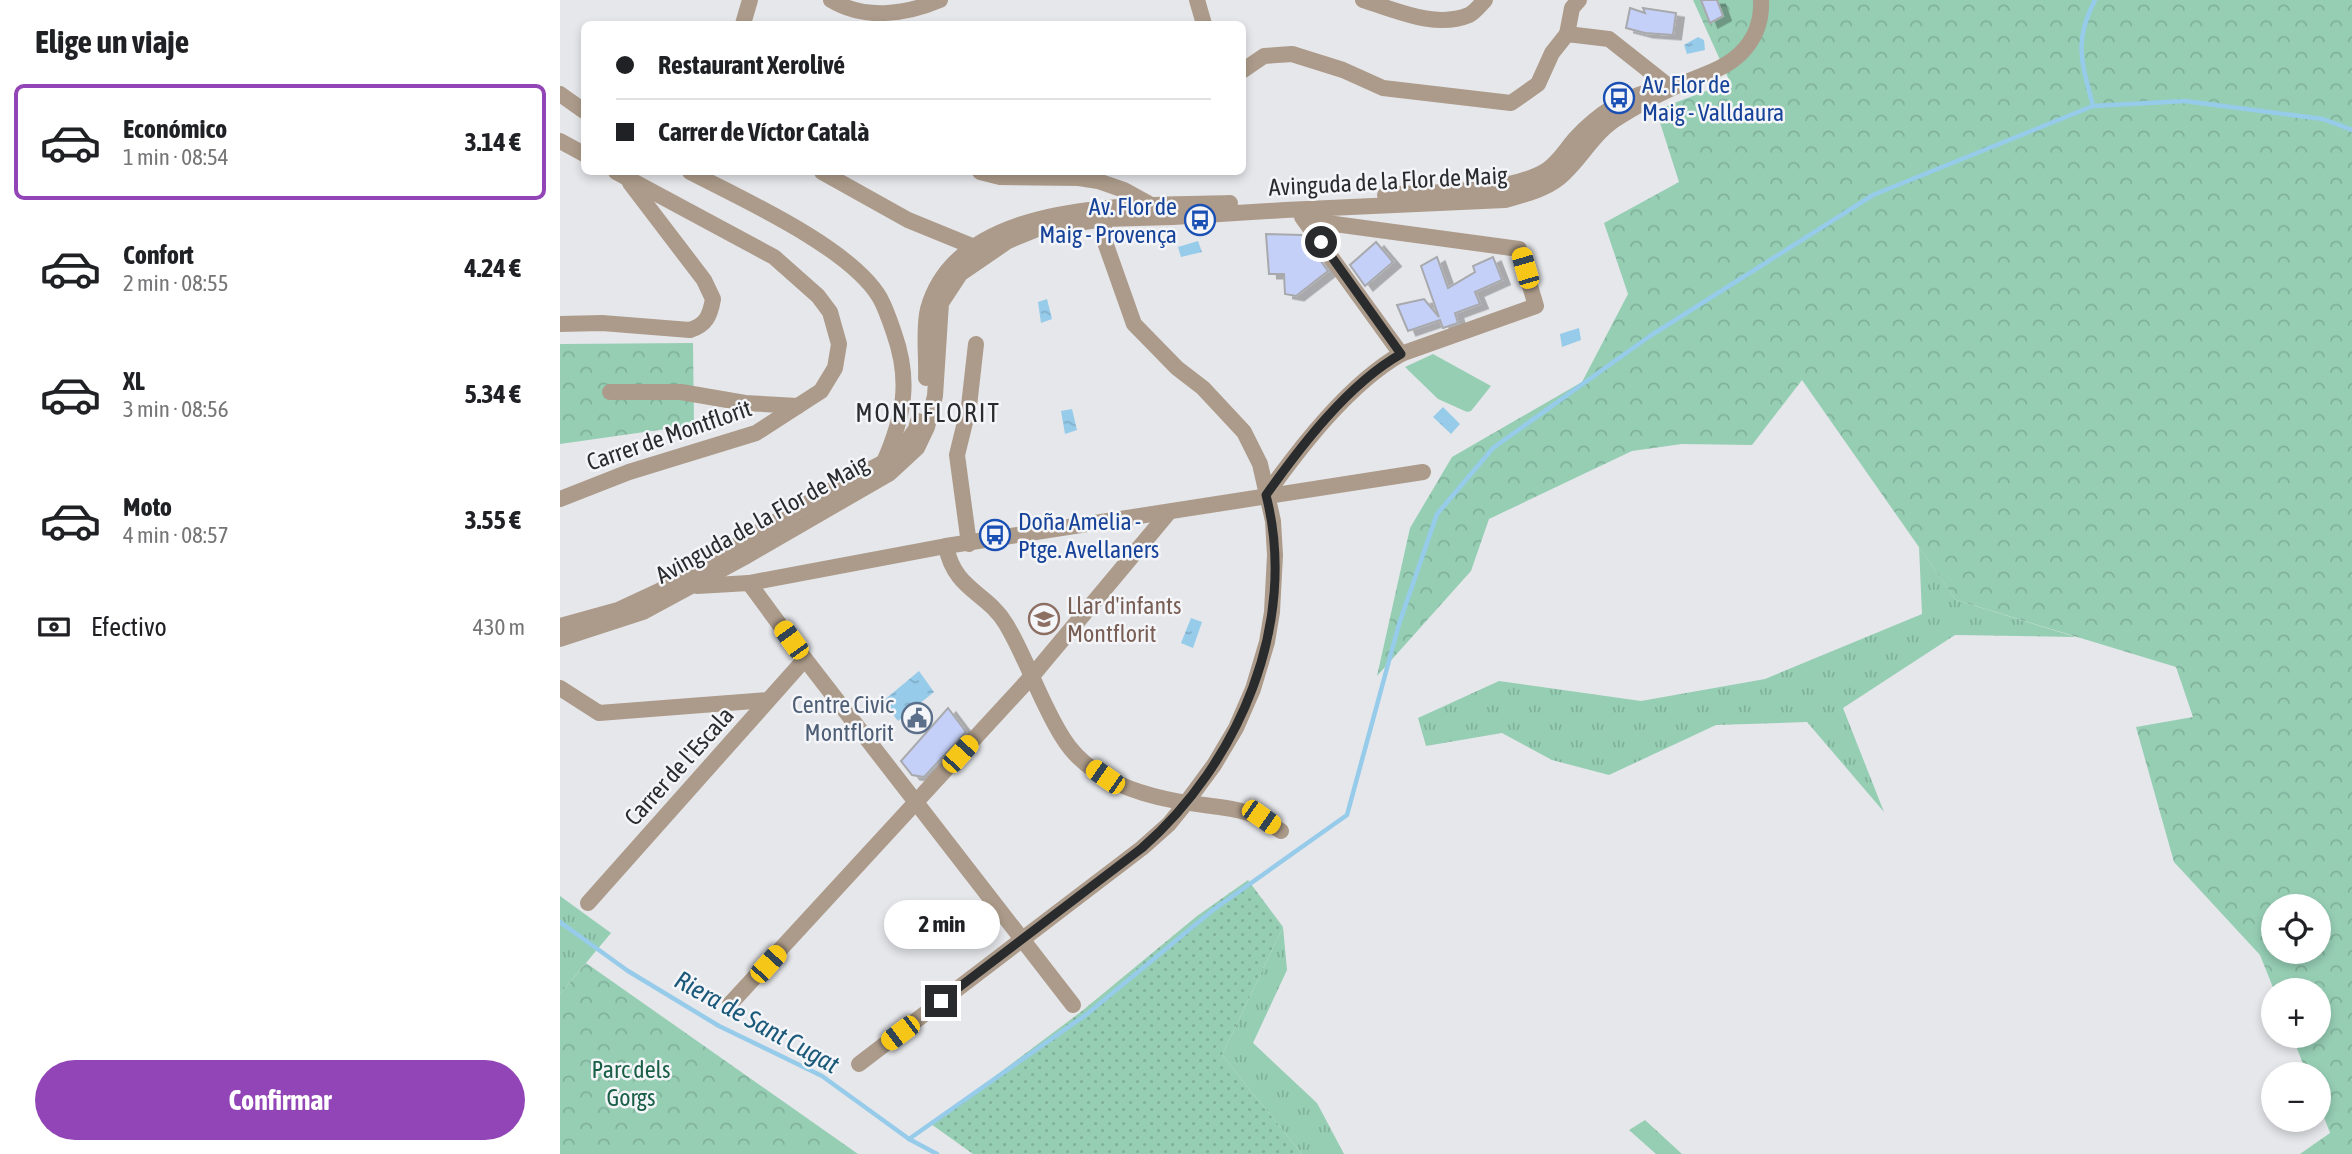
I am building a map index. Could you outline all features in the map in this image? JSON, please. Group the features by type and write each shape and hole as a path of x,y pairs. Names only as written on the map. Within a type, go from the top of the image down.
{"street":[{"path":"744,21 750,0"},
{"path":"831,0 846,9 863,13 920,9 940,0"},
{"path":"876,0 888,13"},
{"path":"1197,0 1203,21"},
{"path":"1363,0 1447,21 1472,14 1485,0"},
{"path":"1388,0 1403,12"},
{"path":"1246,68 1264,56 1292,54 1343,69 1383,88 1511,103 1538,84 1552,53 1567,34 1572,8 1579,0"},
{"name":"Avinguda de la Flor de Maig","path":"560,639 643,612 890,473 917,448 927,427 935,396 941,303 960,274 981,250 1013,226 1054,214 1105,213 1172,217 1505,200 1529,194 1559,178 1607,125 1671,88 1720,68 1740,54 1755,35 1762,10 1761,0"},
{"path":"1567,34 1609,39 1671,88"},
{"path":"560,94 581,109"},
{"path":"560,141 581,152"},
{"path":"560,324 602,323 690,330 700,327 711,311 713,299 704,280 622,175"},
{"name":"Carrer de Montflorit","path":"560,499 629,472 756,433 821,391 835,368 839,344 830,312 818,296 774,257 623,175"},
{"path":"696,175 835,253 863,277 879,297 902,357 904,389 899,426 884,462"},
{"path":"827,175 908,220 981,250"},
{"path":"992,175 1098,181 1124,190 1172,217"},
{"name":"Avinguda de la Flor de Maig","path":"1105,213 1153,206 1297,210"},
{"path":"1266,495 1310,436 1389,361 1401,354 1536,306 1520,249 1297,210"},
{"path":"1297,210 1401,354"},
{"path":"859,1064 1142,848 1169,824 1214,765 1236,728 1267,642 1275,555 1273,521 1260,464 1244,432 1203,388 1177,368 1134,324 1106,245 1105,213"},
{"name":"Avinguda de la Flor de Maig","path":"560,626 618,610 669,586 901,450 916,429 925,398 928,310 939,285 956,259 981,250"},
{"path":"969,544 957,456 969,406 976,344"},
{"path":"610,392 681,391 745,403 798,407"},
{"path":"669,586 749,583 946,547 1423,472"},
{"path":"730,1004 1032,676 1169,512"},
{"path":"946,547 957,577 1003,619 1023,651 1032,676 1064,740 1082,761 1105,777 1134,791 1251,814 1261,817 1281,831"},
{"path":"749,583 1073,1005"},
{"name":"Carrer de l'Escala","path":"587,903 805,659"},
{"path":"560,688 599,713 768,700"}],"green space":[{"path":"1693,0 2352,0 2352,1154 2300,1154 2331,1132 2331,1062 2302,1062 2297,1048 2331,1048 2331,978 2269,978 2264,964 2331,964 2331,894 2261,894 2261,958 2174,862 2136,727 2193,717 2176,667 1956,600 1802,380 1752,445 1682,444 1632,451 1489,519 1471,571 1377,676 1410,528 1452,457 1582,382 1628,294 1604,223 1679,182 1656,110 1730,82"},
{"path":"693,343 694,425 560,444 560,344"},
{"path":"1433,354 1491,386 1471,411 1467,412 1438,399 1405,367"},
{"path":"1919,547 1956,600 2076,637 1955,635 1843,708 1884,812 1807,722 1716,725 1609,775 1552,760 1502,733 1426,746 1418,718 1499,681 1641,701 1765,679 1922,614"},
{"path":"1248,880 1283,927 1222,1055 1302,1154 973,1154 931,1124 1082,1011 1197,916"},
{"path":"560,896 611,933 560,994"},
{"path":"1283,927 1287,970 1253,1043 1317,1103 1344,1154 1302,1154 1222,1055"},
{"name":"Parc dels Gorgs","path":"586,963 858,1154 560,1154 560,994"},
{"path":"1645,1120 1682,1154 1656,1154 1629,1130"}],"water":[{"path":"1698,37 1704,40 1705,50 1687,54 1684,45"},
{"path":"1198,241 1202,252 1181,257 1178,247"},
{"path":"1047,299 1052,319 1041,323 1038,302"},
{"path":"1579,328 1581,340 1562,347 1560,334"},
{"path":"1443,407 1460,424 1451,434 1433,417"},
{"path":"1072,409 1077,430 1065,434 1061,411"},
{"path":"1191,618 1202,622 1193,648 1181,643"},
{"path":"919,671 934,692 898,721 883,701"}],"building":[{"path":"1701,0 1717,0 1723,16 1710,23"},
{"path":"1630,8 1645,13 1643,8 1676,13 1673,35 1645,33 1626,28"},
{"path":"1266,234 1302,235 1328,271 1296,296 1285,294 1284,274 1269,274"},
{"path":"1376,242 1393,262 1365,286 1350,265"},
{"path":"1437,257 1448,288 1475,272 1473,266 1493,257 1502,280 1475,292 1480,304 1455,313 1458,323 1443,328 1440,320 1408,331 1397,305 1424,299 1439,317 1421,266"},
{"path":"948,708 966,732 924,777 912,775 901,761"}],"waterway":[{"path":"2093,106 2083,65 2082,41 2088,15 2095,0"},
{"path":"909,1139 1087,1014 1213,910 1347,815 1399,624 1437,514 1493,448 1650,336 1873,195 2093,106 2185,101 2323,119 2352,130"},
{"name":"Riera de Sant Cugat","path":"560,922 628,971 719,1026 822,1076 909,1139 937,1154"}],"place":[{"name":"Av. Flor de Maig - Valldaura","path":"1619,98"},
{"name":"Av. Flor de Maig - Provença","path":"1200,220"},
{"name":"Doña Amelia - Ptge. Avellaners","path":"995,535"},
{"name":"Llar d'infants Montflorit","path":"1044,619"},
{"name":"Centre Civic Montflorit","path":"917,718"}],"district":[{"name":"MONTFLORIT","path":"928,413"}],"route":[{"path":"941,1001 1142,848 1169,824 1214,765 1236,728 1267,642 1272,612 1275,555 1273,521 1266,495 1310,436 1361,385 1401,354 1321,242"}]}
